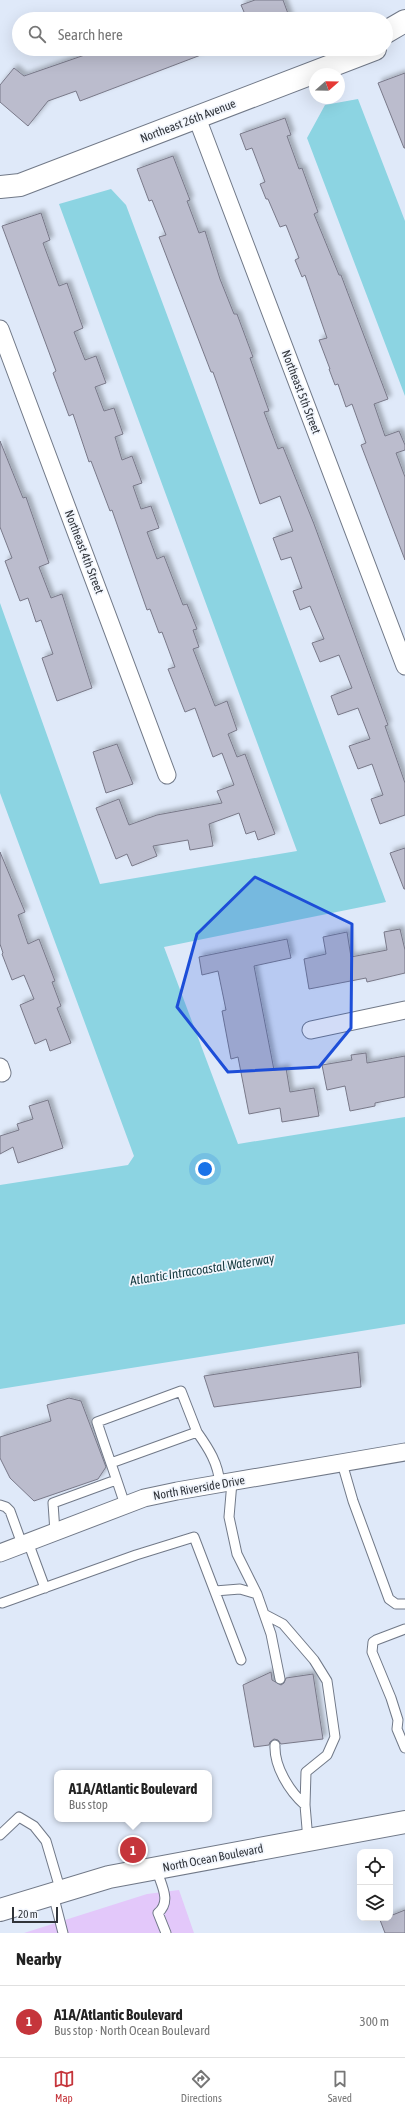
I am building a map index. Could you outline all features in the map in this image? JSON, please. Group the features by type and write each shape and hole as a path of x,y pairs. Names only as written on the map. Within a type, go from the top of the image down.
{"street":[{"path":"393,28 405,21"},
{"path":"393,42 405,38"},
{"name":"Northeast 26th Avenue","path":"0,185 16,171 321,56"},
{"name":"Northeast 26th Avenue","path":"0,185 20,185 357,56"},
{"name":"Northeast 5th Street","path":"197,118 405,666"},
{"name":"Northeast 4th Street","path":"0,329 167,775"},
{"path":"311,1030 405,1010"},
{"name":"North Riverside Drive","path":"0,1553 125,1505 150,1497 226,1482 405,1452"},
{"name":"North Ocean Boulevard","path":"0,1910 109,1877 405,1822"}],"lane":[{"path":"125,1505 97,1422 181,1391 197,1432 226,1482 229,1518 237,1554 257,1594 271,1634 280,1679"},
{"path":"111,1463 197,1432"},
{"path":"342,1463 353,1501 389,1599 396,1604 405,1604"},
{"path":"55,1532 53,1503 116,1480"},
{"path":"0,1505 6,1507 10,1512 45,1588"},
{"path":"2,1603 194,1537 241,1660"},
{"path":"215,1591 240,1589 257,1594"},
{"path":"264,1614 283,1624 314,1660 327,1681 335,1737 327,1755 306,1772 305,1805 308,1840"},
{"path":"405,1629 376,1640 372,1647 372,1652 401,1721 397,1729 405,1748"},
{"path":"275,1744 274,1756 280,1770 296,1797 305,1805"},
{"path":"0,1835 19,1817 34,1826 46,1841 57,1893 63,1933"},
{"path":"156,1868 166,1900 165,1907 158,1913 166,1933"}],"highlighted area":[{"path":"255,877 352,924 351,1028 319,1067 228,1072 177,1007 197,934"}],"shaded area":[{"path":"179,1890 194,1933 24,1933 147,1894"}],"water":[{"path":"358,99 405,221 405,396 307,138 325,105 345,104 345,101"},
{"name":"Atlantic Intracoastal Waterway","path":"111,189 126,205 386,902 164,947 238,1144 405,1117 405,1324 0,1389 0,1185 128,1165 134,1156 0,793 0,603 100,884 297,851 59,204"}],"building":[{"path":"255,0 283,0 287,12 244,12 241,5"},
{"path":"82,56 198,56 80,101 76,91 48,101 28,126 0,102 0,85 14,68 24,76"},
{"path":"405,73 405,148 404,148 378,83"},
{"path":"285,118 291,135 287,136 299,169 302,168 318,212 314,214 339,275 341,275 388,399 374,404 385,436 399,431 405,445 405,450 396,453 405,477 405,560 361,445 366,443 352,404 346,407 338,384 335,385 329,369 319,340 327,338 305,275 302,277 295,260 299,258 286,225 280,227 268,199 266,199 260,184 265,182 252,148 246,150 240,134"},
{"path":"173,156 190,200 187,201 199,233 205,231 220,279 234,314 237,314 253,357 250,358 269,411 264,412 278,449 283,447 314,524 388,725 385,726 405,783 405,815 380,824 371,799 383,795 372,764 358,769 349,746 370,739 358,708 338,715 331,696 352,688 339,655 320,662 312,643 324,639 310,606 300,610 293,591 302,588 291,557 281,560 273,538 293,531 280,496 260,504 213,372 211,372 159,237 166,235 152,200 149,201 137,169"},
{"path":"41,213 50,240 43,243 59,286 67,283 83,328 74,332 85,360 96,356 106,383 95,387 104,411 114,408 123,434 115,437 122,460 132,456 142,483 133,486 141,509 151,506 159,528 147,532 157,559 164,556 183,605 187,604 197,629 193,630 199,647 193,649 215,706 227,701 237,730 228,734 237,757 245,754 275,834 258,840 255,831 246,834 239,813 209,824 213,846 190,850 188,840 153,846 157,856 132,866 127,854 116,859 96,808 119,799 129,825 157,815 222,803 217,791 234,785 222,753 213,757 195,708 185,712 168,669 175,667 162,632 159,633 150,609 147,610 112,510 110,511 91,461 89,462 73,414 69,416 53,373 56,371 2,226"},
{"path":"0,441 23,498 26,497 49,563 39,567 51,598 62,594 92,688 57,701 42,658 53,654 41,620 36,622 28,598 20,601 5,561 12,558 0,527"},
{"path":"117,744 133,784 106,793 93,752"},
{"path":"405,848 405,889 404,889 390,853"},
{"path":"0,852 25,912 18,915 28,944 39,939 55,981 52,982 61,1006 57,1008 71,1043 50,1051 46,1039 35,1044 20,1005 34,999 24,975 12,980 2,954 0,944"},
{"path":"400,929 405,950 405,973 367,982 366,978 309,989 304,959 326,954 323,937 347,932 351,957 387,950 384,932"},
{"path":"287,939 291,958 254,966 274,1070 286,1068 290,1092 314,1088 319,1116 282,1122 280,1108 249,1114 238,1057 231,1059 222,1011 226,1010 218,971 202,975 199,957"},
{"path":"366,1053 367,1063 405,1056 405,1097 375,1103 375,1106 350,1111 345,1086 327,1090 322,1065 352,1060 351,1055"},
{"path":"48,1100 63,1148 18,1163 13,1147 0,1154 0,1136 19,1130 17,1124 33,1119 29,1106"},
{"path":"358,1352 361,1387 214,1407 204,1376"},
{"path":"69,1398 81,1401 106,1467 98,1479 34,1501 10,1478 0,1458 0,1437 51,1421 47,1405"},
{"path":"271,1672 272,1680 281,1685 284,1683 286,1678 313,1674 323,1739 281,1744 278,1740 274,1739 269,1745 254,1747 243,1685"},
{"path":"405,1910 405,1933 385,1933 380,1921 393,1921 393,1915"}],"place":[{"name":"A1A/Atlantic Boulevard","path":"133,1850"}]}
